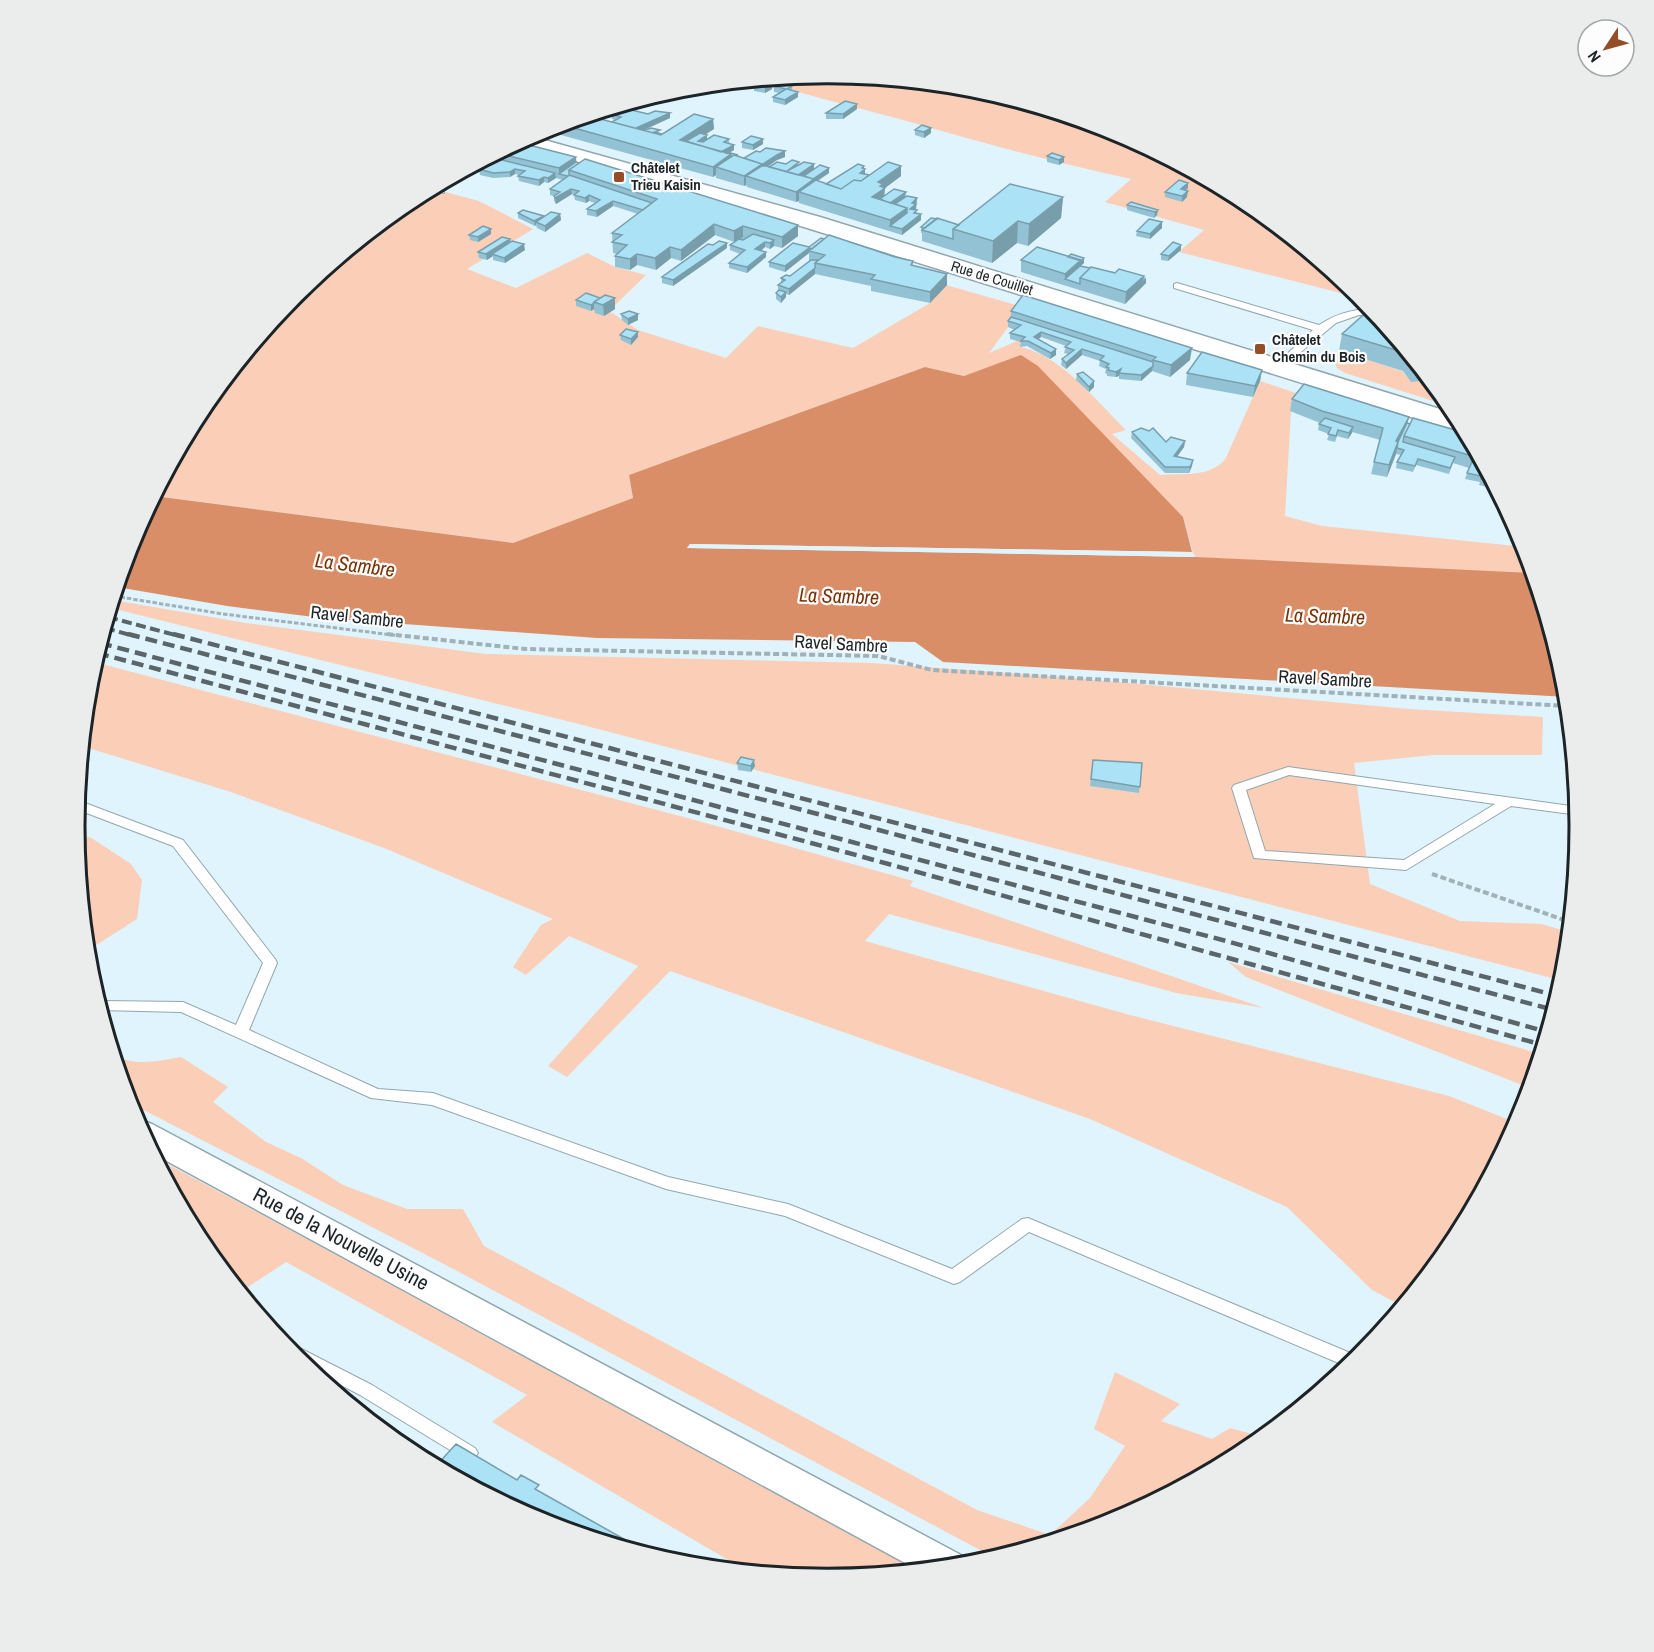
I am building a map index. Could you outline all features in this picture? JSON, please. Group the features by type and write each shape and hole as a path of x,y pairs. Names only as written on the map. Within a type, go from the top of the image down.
{"main road":[{"name":"Rue de Couillet","path":"535,144 812,222 1448,420"}],"street":[{"name":"Rue de la Nouvelle Usine","path":"155,1140 935,1560"}],"lane":[{"path":"1177,286 1321,329"},
{"path":"1278,368 1332,319 1361,311"},
{"path":"1508,802 1406,865 1259,855 1239,788 1287,771 1568,810"},
{"path":"86,807 178,843 270,963 240,1033"},
{"path":"107,1007 183,1007 376,1094 433,1099 666,1183 788,1210 954,1277 1028,1224 1344,1358"},
{"path":"314,1362 366,1390 485,1462"}],"path":[{"name":"Ravel Sambre","path":"121,597 256,619 525,649 878,656 932,670 1559,705"},
{"path":"1406,865 1563,920"}],"shaded area":[{"path":"827,84 924,90 972,98 1066,123 1111,140 1198,183 1279,237 1344,294 1179,252 1204,230 1105,202 1131,179 1077,167 779,86"},
{"path":"443,191 479,201 533,229 467,269 516,288 587,253 615,267 646,275 609,311 638,330 726,358 758,326 853,348 930,303 946,285 1023,307 989,353 1017,341 1026,343 1021,347 1051,360 1078,381 1126,430 1112,434 1160,475 1205,472 1220,464 1226,458 1260,381 1302,395 1291,411 1285,516 1322,526 1514,546 1525,574 1194,557 1183,517 1021,356 964,376 925,367 629,475 633,498 513,543 163,497 184,455 238,374 302,301 375,237"},
{"path":"1339,351 1402,371 1411,381 1421,380 1435,402 1345,373 1337,368 1333,358"},
{"path":"120,601 246,623 486,654 871,663 1074,678 1409,709 1543,717 1542,755 1433,755 1354,763 1370,884 1460,921 1541,924 1562,930 1553,978 575,723 117,610"},
{"path":"103,664 695,820 913,881 910,886 1264,1008 1176,993 889,914 865,941 1130,1015 1449,1096 1508,1120 1470,1197 1416,1278 1395,1303 1372,1290 1287,1207 1090,1119 670,971 567,1077 548,1066 638,966 569,936 526,975 513,967 541,925 553,919 384,848 231,792 89,748"},
{"path":"85,837 90,837 131,864 142,880 137,919 95,946 91,923"},
{"path":"1228,962 1534,1052 1522,1085 1246,977"},
{"path":"181,1057 228,1087 213,1102 266,1142 301,1158 343,1185 407,1209 463,1209 484,1246 977,1510 1048,1534 983,1551 442,1263 140,1108 122,1059 138,1062"},
{"path":"167,1164 904,1564 827,1568 732,1562 492,1422 527,1395 286,1262 246,1288 210,1238 184,1197"},
{"path":"1115,1372 1180,1404 1161,1421 1212,1439 1230,1428 1252,1434 1198,1469 1155,1491 1111,1512 1052,1533 1090,1498 1125,1446 1094,1429"}],"water":[{"name":"La Sambre","path":"1021,355 1038,366 1183,517 1192,552 690,544 687,548 1196,557 1525,573 1544,634 1558,696 943,662 915,642 597,638 322,618 227,606 124,588 141,542 162,497 513,543 633,498 629,475 925,367 964,376"}],"pier":[{"path":"690,544 1192,552 1196,557 687,548"}],"building":[{"path":"775,86 792,86 787,89 798,92 785,100 773,97 786,89"},
{"path":"845,101 857,104 843,114 826,113"},
{"path":"632,110 648,114 655,111 670,113 636,128 660,130 655,132 661,135 612,122 621,117 615,115"},
{"path":"694,114 713,119 680,140 731,154 713,167 575,128 601,119 661,135"},
{"path":"922,125 931,128 924,132 915,130"},
{"path":"700,133 707,135 698,141 703,142 714,135 729,139 724,142 734,145 721,152 686,141"},
{"path":"751,136 763,139 753,145 742,142"},
{"path":"531,146 576,157 559,168 509,156"},
{"path":"766,148 785,151 763,164 766,166 744,158 756,151 760,152"},
{"path":"1052,153 1064,157 1059,160 1047,156"},
{"path":"734,155 762,164 744,176 716,167"},
{"path":"585,159 798,225 782,237 743,226 734,231 714,224 681,250 670,247 655,258 637,254 630,259 615,256 627,245 612,242 622,235 612,233 657,199 569,170"},
{"path":"501,160 555,173 539,180 518,176 525,171 515,169 510,172 493,173 482,170"},
{"path":"792,160 799,162 787,171 804,162 814,164 798,175 769,167 777,162 786,164"},
{"path":"576,162 579,163 569,170 569,175 652,203 643,210 613,201 596,211 587,209 600,200 589,195 585,198 574,195 579,191 571,189 555,198 554,196 560,192 550,189 568,176 559,174"},
{"path":"888,162 901,166 878,182 885,188 872,197 907,208 890,220 799,192 816,180 841,189 854,180 861,181"},
{"path":"858,164 864,166 862,168 865,169 860,173 869,175 861,181 854,180 841,189 826,184"},
{"path":"763,165 814,179 796,192 746,176"},
{"path":"820,165 829,168 813,179 804,176"},
{"path":"1179,180 1188,183 1181,189 1188,191 1182,196 1165,192"},
{"path":"1010,184 1063,197 1029,224 1018,221 993,241 953,229"},
{"path":"894,189 906,192 890,203 880,199"},
{"path":"907,196 917,198 912,203 916,204 910,209 917,210 914,213 921,214 902,229 890,226 907,213 907,208 895,204"},
{"path":"1131,202 1158,210 1155,212 1127,205"},
{"path":"523,210 544,216 534,221 518,213"},
{"path":"551,212 560,214 545,226 536,222"},
{"path":"931,218 937,219 925,228 921,227"},
{"path":"937,218 959,225 953,229 953,239 922,230"},
{"path":"1149,219 1162,222 1150,234 1137,231"},
{"path":"483,226 491,229 478,237 469,235"},
{"path":"753,234 774,240 770,243 765,242 755,249 766,252 747,267 729,263 745,250 730,245"},
{"path":"829,235 913,261 911,265 947,274 930,292 871,279 875,275 815,263 825,255 809,251"},
{"path":"502,237 510,239 486,254 478,252"},
{"path":"821,238 824,239 785,266 769,262 793,243 809,247"},
{"path":"512,241 524,244 504,258 492,254"},
{"path":"719,241 727,243 673,280 662,277 708,244 713,245"},
{"path":"1173,242 1181,245 1169,256 1161,254"},
{"path":"1037,247 1081,260 1065,274 1021,260"},
{"path":"1071,254 1084,258 1081,261 1068,257"},
{"path":"811,260 818,260 815,268 789,289 778,285 785,280 781,278 786,275 790,276"},
{"path":"1080,266 1090,268 1080,278 1080,284 1065,279"},
{"path":"1091,267 1115,273 1119,269 1144,276 1126,292 1080,278"},
{"path":"779,290 786,292 781,297 776,293"},
{"path":"586,293 600,298 591,305 576,300"},
{"path":"605,295 615,298 603,305 594,302"},
{"path":"1023,295 1192,348 1171,365 1153,360 1156,357 1011,311"},
{"path":"629,311 638,314 628,319 621,314"},
{"path":"1364,314 1396,350 1342,334"},
{"path":"1011,317 1153,362 1153,366 1141,375 1119,373 1121,369 1116,372 1108,370 1109,368 1106,367 1109,364 1100,360 1104,356 1082,349 1066,363 1062,359 1074,350 1065,347 1071,342 1041,332 1034,337 1056,349 1051,353 1028,341 1021,341 1025,337 1010,333 1021,325 1008,321"},
{"path":"626,329 638,332 631,339 620,335"},
{"path":"1202,352 1262,370 1255,386 1187,373"},
{"path":"1083,372 1094,381 1089,387 1077,374"},
{"path":"1304,384 1409,417 1396,441 1398,442 1389,465 1374,462 1383,428 1322,411 1292,399"},
{"path":"1325,418 1353,427 1349,433 1338,430 1336,436 1328,434 1331,428 1319,424"},
{"path":"1413,418 1454,430 1470,455 1404,436"},
{"path":"1407,423 1410,424 1403,442 1455,457 1450,468 1418,459 1415,466 1397,462 1404,450 1397,448 1398,442"},
{"path":"1141,428 1149,431 1153,428 1166,442 1171,437 1185,441 1174,456 1193,460 1190,467 1165,467 1132,432"},
{"path":"1472,462 1481,476 1467,473"},
{"path":"741,757 754,760 751,766 737,763"},
{"path":"1093,760 1142,763 1140,787 1091,779"},
{"path":"456,1444 517,1480 521,1475 539,1485 535,1489 626,1540 543,1512 442,1460"}],"railway":[{"path":"115,619 179,636"},
{"path":"111,630 134,636"},
{"path":"128,634 860,825 1546,1008"},
{"path":"173,634 1550,994"},
{"path":"107,645 1230,942 1540,1030"},
{"path":"105,655 845,852 1536,1043"}],"place":[{"name":"Châtelet Trieu Kaisin","path":"619,177"},
{"name":"Châtelet Chemin du Bois","path":"1260,349"}]}
